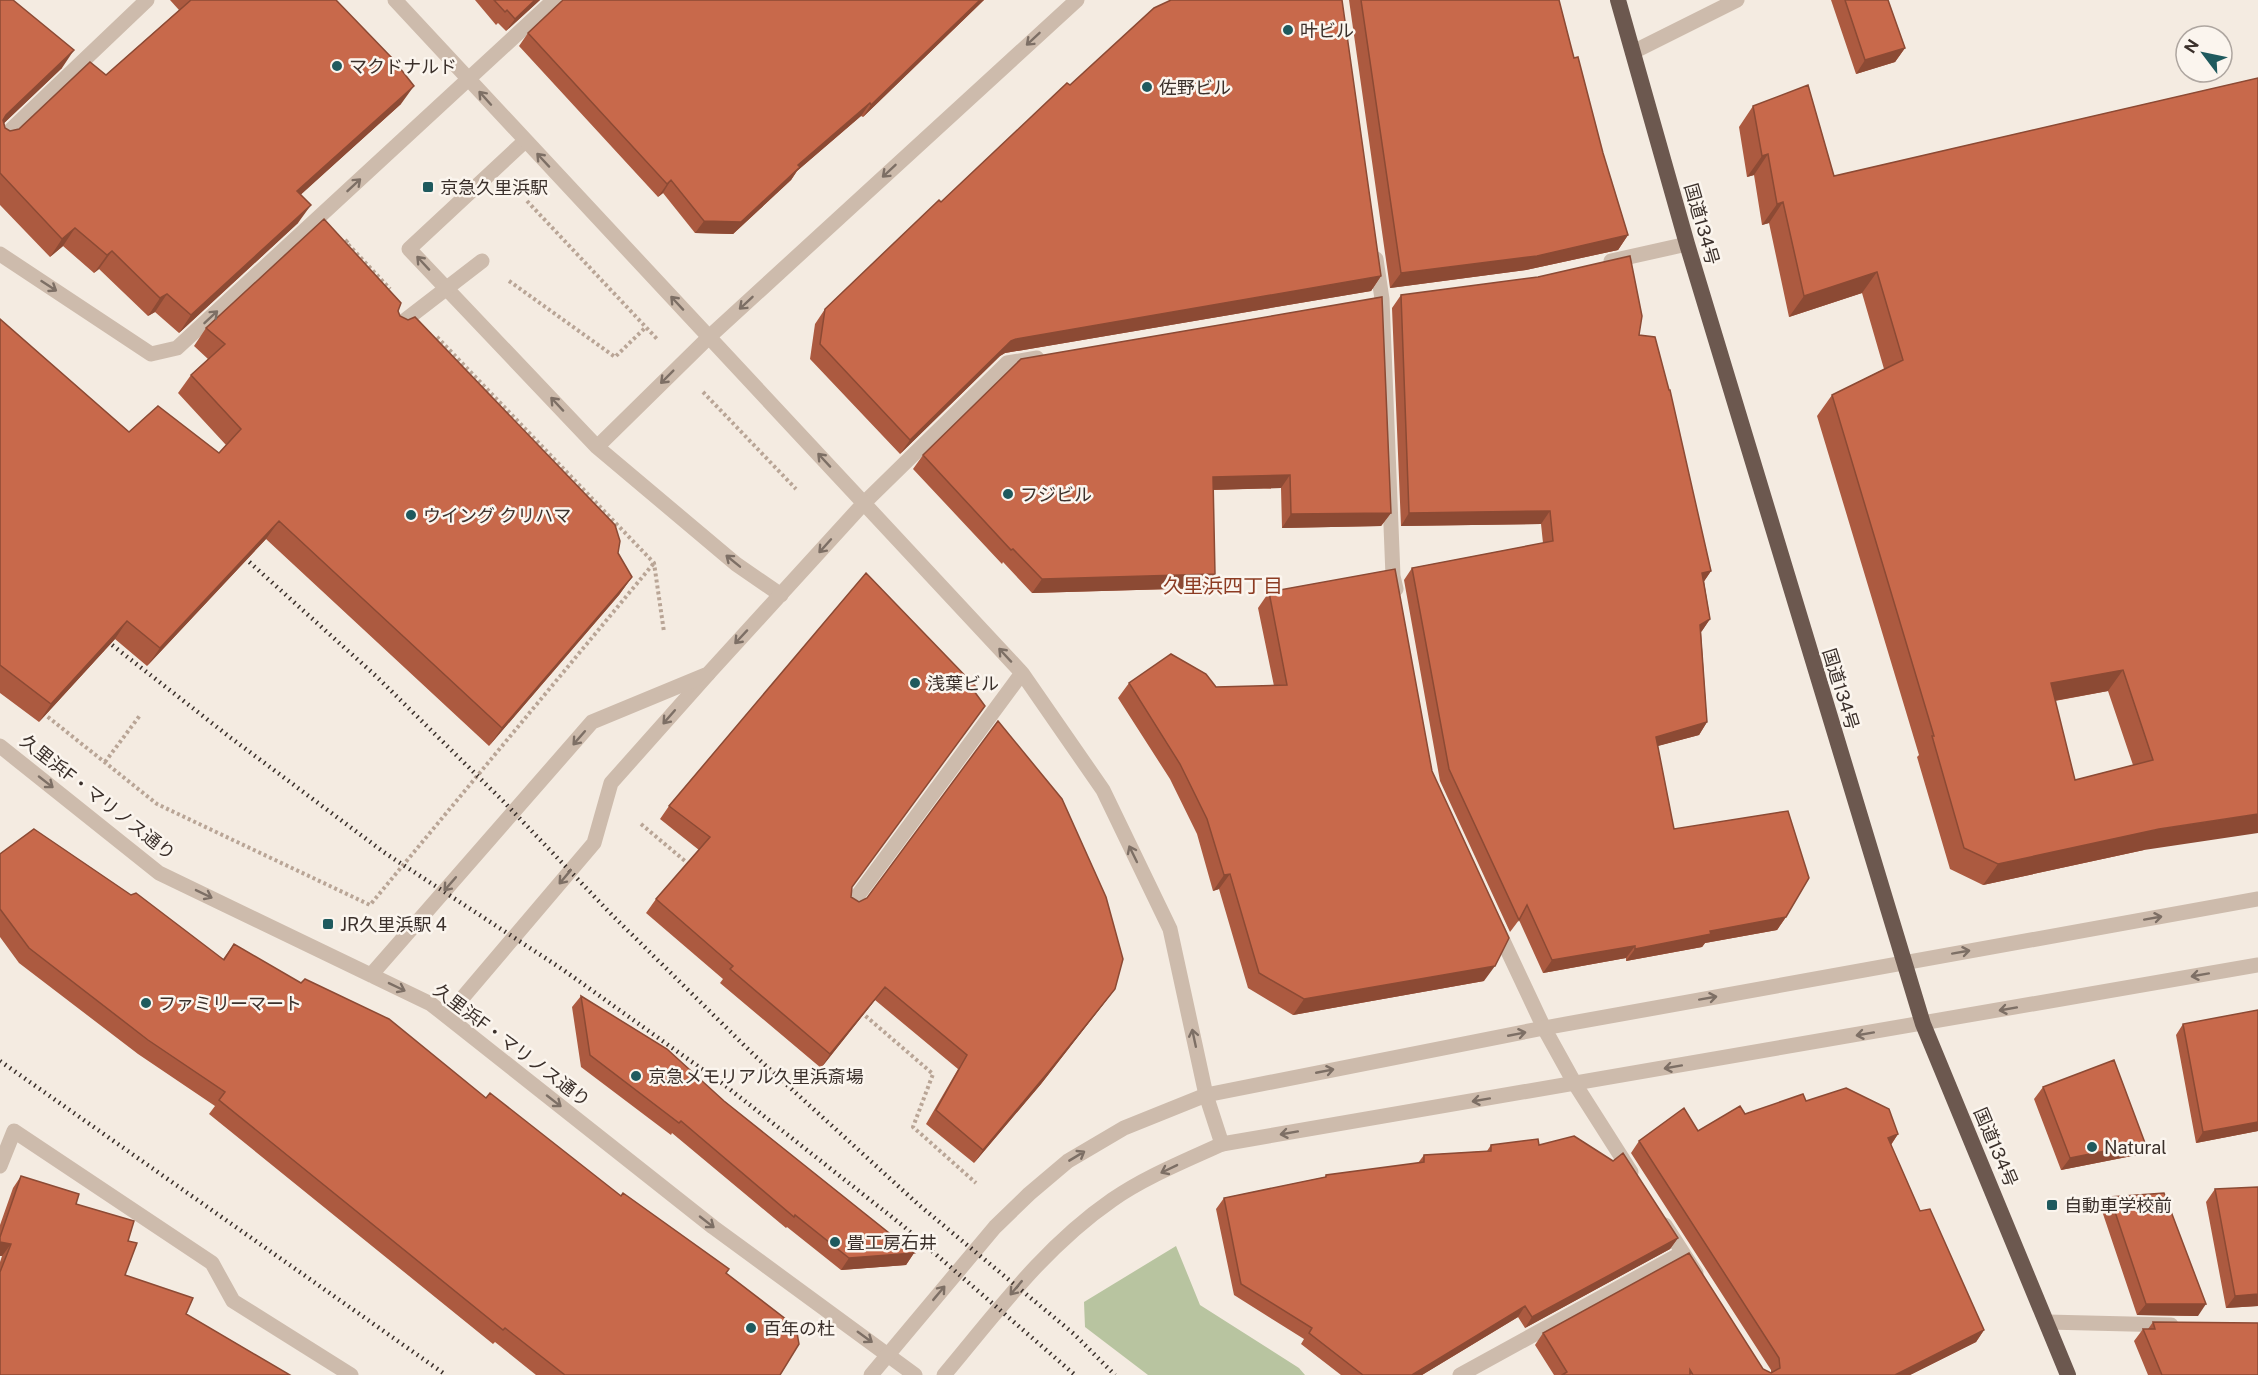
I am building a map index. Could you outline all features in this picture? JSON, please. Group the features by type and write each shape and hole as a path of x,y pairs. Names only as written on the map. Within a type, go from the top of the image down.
{"highway":[{"name":"国道134号","path":"1618,0 1687,244 1923,1024 2068,1375"}],"street":[{"path":"0,140 147,0"},
{"path":"395,0 1022,673 1103,790 1170,929 1206,1095 1221,1144"},
{"path":"0,254 151,354 177,348 554,0"},
{"path":"597,447 709,337 1077,0"},
{"path":"1633,52 1737,0"},
{"path":"525,141 410,249 597,447 736,564 781,595"},
{"path":"1374,241 1382,299 1393,564 1398,599"},
{"path":"1596,264 1687,244"},
{"path":"395,328 482,261"},
{"path":"447,1016 594,843 611,783 864,503 1007,363 1053,355"},
{"path":"850,906 1022,673"},
{"path":"371,975 592,722 708,674"},
{"name":"久里浜F・マリノス通り","path":"0,746 159,873 432,1005 713,1227 915,1375"},
{"path":"871,1375 996,1227 1029,1194 1068,1161 1124,1128 1206,1095 1544,1028 2258,899"},
{"path":"1490,912 1544,1028 1575,1084 1638,1183"},
{"path":"944,1375 1031,1270 1084,1222 1112,1200 1147,1179 1221,1144 2258,965"},
{"path":"0,1166 14,1131 212,1263 233,1301 351,1375"},
{"path":"1657,1213 1707,1290"},
{"path":"1460,1375 1682,1253"},
{"path":"2047,1322 2188,1325"}],"path":[{"path":"527,201 663,345"},
{"path":"482,261 615,357 646,327"},
{"path":"463,378 470,371"},
{"path":"699,387 796,489"},
{"path":"35,706 157,804 370,905 654,563"},
{"path":"105,762 141,714"},
{"path":"641,824 694,869"},
{"path":"854,1006 933,1074 913,1127 976,1183"}],"green space":[{"path":"1176,1246 1200,1305 1299,1368 1305,1375 1148,1375 1085,1327 1084,1302"}],"building":[{"path":"0,0 13,0 74,50 6,115 3,120 5,128 10,131 19,129 90,62 106,75 191,0 336,0 392,58 414,86 297,191 311,205 191,315 167,294 160,298 112,251 107,255 75,228 62,239 0,173"},
{"path":"494,0 535,0 515,19"},
{"path":"563,0 980,0 871,105 870,103 798,165 800,167 741,222 704,221 671,180 667,184 528,33"},
{"path":"1171,0 1342,0 1381,276 1016,339 1011,341 910,440 820,344 825,309 939,200 941,202 1067,83 1070,85 1154,8"},
{"path":"1361,0 1559,0 1574,58 1578,57 1603,153 1628,235 1537,256 1401,273"},
{"path":"1845,0 1888,0 1905,48 1865,60"},
{"path":"2258,78 2258,814 2159,829 1998,864 1964,848 1932,736 1934,736 1832,395 1903,360 1877,272 1804,296 1783,202 1777,204 1768,154 1762,156 1753,106 1808,85 1834,176","holes":["2123,670 2153,760 2075,780 2051,683"]},
{"path":"324,219 401,303 398,311 400,316 408,320 415,317 615,525 620,541 618,553 632,577 502,728 279,521 160,648 127,621 51,704 0,665 0,319 129,432 158,406 219,453 241,429 191,375 225,344 206,328"},
{"path":"1630,256 1642,316 1639,335 1655,337 1670,390 1711,571 1702,573 1710,619 1700,625 1707,722 1656,737 1674,829 1788,811 1809,878 1786,917 1710,931 1711,934 1635,949 1635,946 1552,960 1527,905 1519,920 1449,769 1412,568 1553,541 1550,511 1409,513 1401,295 1538,277"},
{"path":"1382,297 1391,513 1291,514 1290,475 1213,477 1215,574 1042,579 1013,549 1011,550 923,455 1021,359"},
{"path":"1395,569 1432,771 1509,938 1495,966 1304,999 1259,973 1230,874 1224,875 1207,819 1180,764 1129,683 1171,654 1206,674 1216,687 1287,685 1269,592"},
{"path":"866,573 977,688 974,691 985,706 852,887 851,897 859,902 867,898 998,721 1062,799 1106,897 1123,959 1115,989 983,1150 936,1110 967,1055 885,987 830,1054 730,969 733,966 656,899 710,837 669,806"},
{"path":"34,829 131,895 136,893 224,960 234,944 301,983 305,979 389,1019 486,1098 490,1093 621,1196 623,1193 729,1269 726,1273 796,1327 799,1344 780,1375 565,1375 505,1328 503,1330 219,1100 225,1092 148,1040 29,948 0,909 0,854"},
{"path":"581,996 667,1049 724,1101 914,1253 849,1258 795,1215 794,1217 681,1121 679,1123 590,1055"},
{"path":"2258,1010 2258,1122 2203,1132 2183,1024"},
{"path":"2114,1060 2145,1143 2070,1158 2043,1087"},
{"path":"1846,1088 1889,1109 1898,1134 1888,1138 1920,1211 1930,1209 1984,1330 1895,1375 1693,1375 1690,1370 1690,1375 1562,1375 1567,1372 1543,1333 1689,1253 1763,1369 1771,1373 1780,1368 1779,1358 1639,1141 1684,1108 1698,1131 1740,1106 1745,1114 1803,1094 1806,1101"},
{"path":"1574,1136 1613,1161 1623,1153 1678,1238 1532,1317 1525,1306 1412,1375 1363,1375 1309,1333 1312,1328 1241,1284 1224,1198 1326,1177 1326,1175 1424,1162 1424,1155 1491,1151 1491,1145 1538,1139 1539,1145"},
{"path":"21,1176 79,1194 76,1204 134,1221 128,1241 137,1243 125,1275 193,1298 186,1314 290,1375 0,1375 0,1272 11,1244 0,1242 0,1237"},
{"path":"2258,1187 2258,1294 2235,1296 2215,1189"},
{"path":"2164,1193 2206,1304 2146,1304 2110,1197"},
{"path":"2153,1322 2258,1323 2258,1375 2162,1375 2143,1329 2155,1329"}],"railway":[{"path":"236,550 377,677 753,1054 919,1205 1074,1334 1115,1375"},
{"path":"98,634 231,738 385,853 562,969 727,1087 902,1225 1075,1375"},
{"path":"0,1061 446,1375"}],"place":[{"name":"叶ビル","path":"1288,30"},
{"name":"マクドナルド","path":"337,66"},
{"name":"佐野ビル","path":"1147,87"},
{"name":"京急久里浜駅","path":"428,187"},
{"name":"フジビル","path":"1008,494"},
{"name":"ウイング クリハマ","path":"411,515"},
{"name":"浅葉ビル","path":"915,683"},
{"name":"JR久里浜駅 4","path":"328,924"},
{"name":"ファミリーマート","path":"146,1003"},
{"name":"京急メモリアル久里浜斎場","path":"636,1076"},
{"name":"Natural","path":"2092,1147"},
{"name":"自動車学校前","path":"2052,1205"},
{"name":"畳工房石井","path":"835,1242"},
{"name":"百年の杜","path":"751,1328"}],"district":[{"name":"久里浜四丁目","path":"1223,586"}]}
